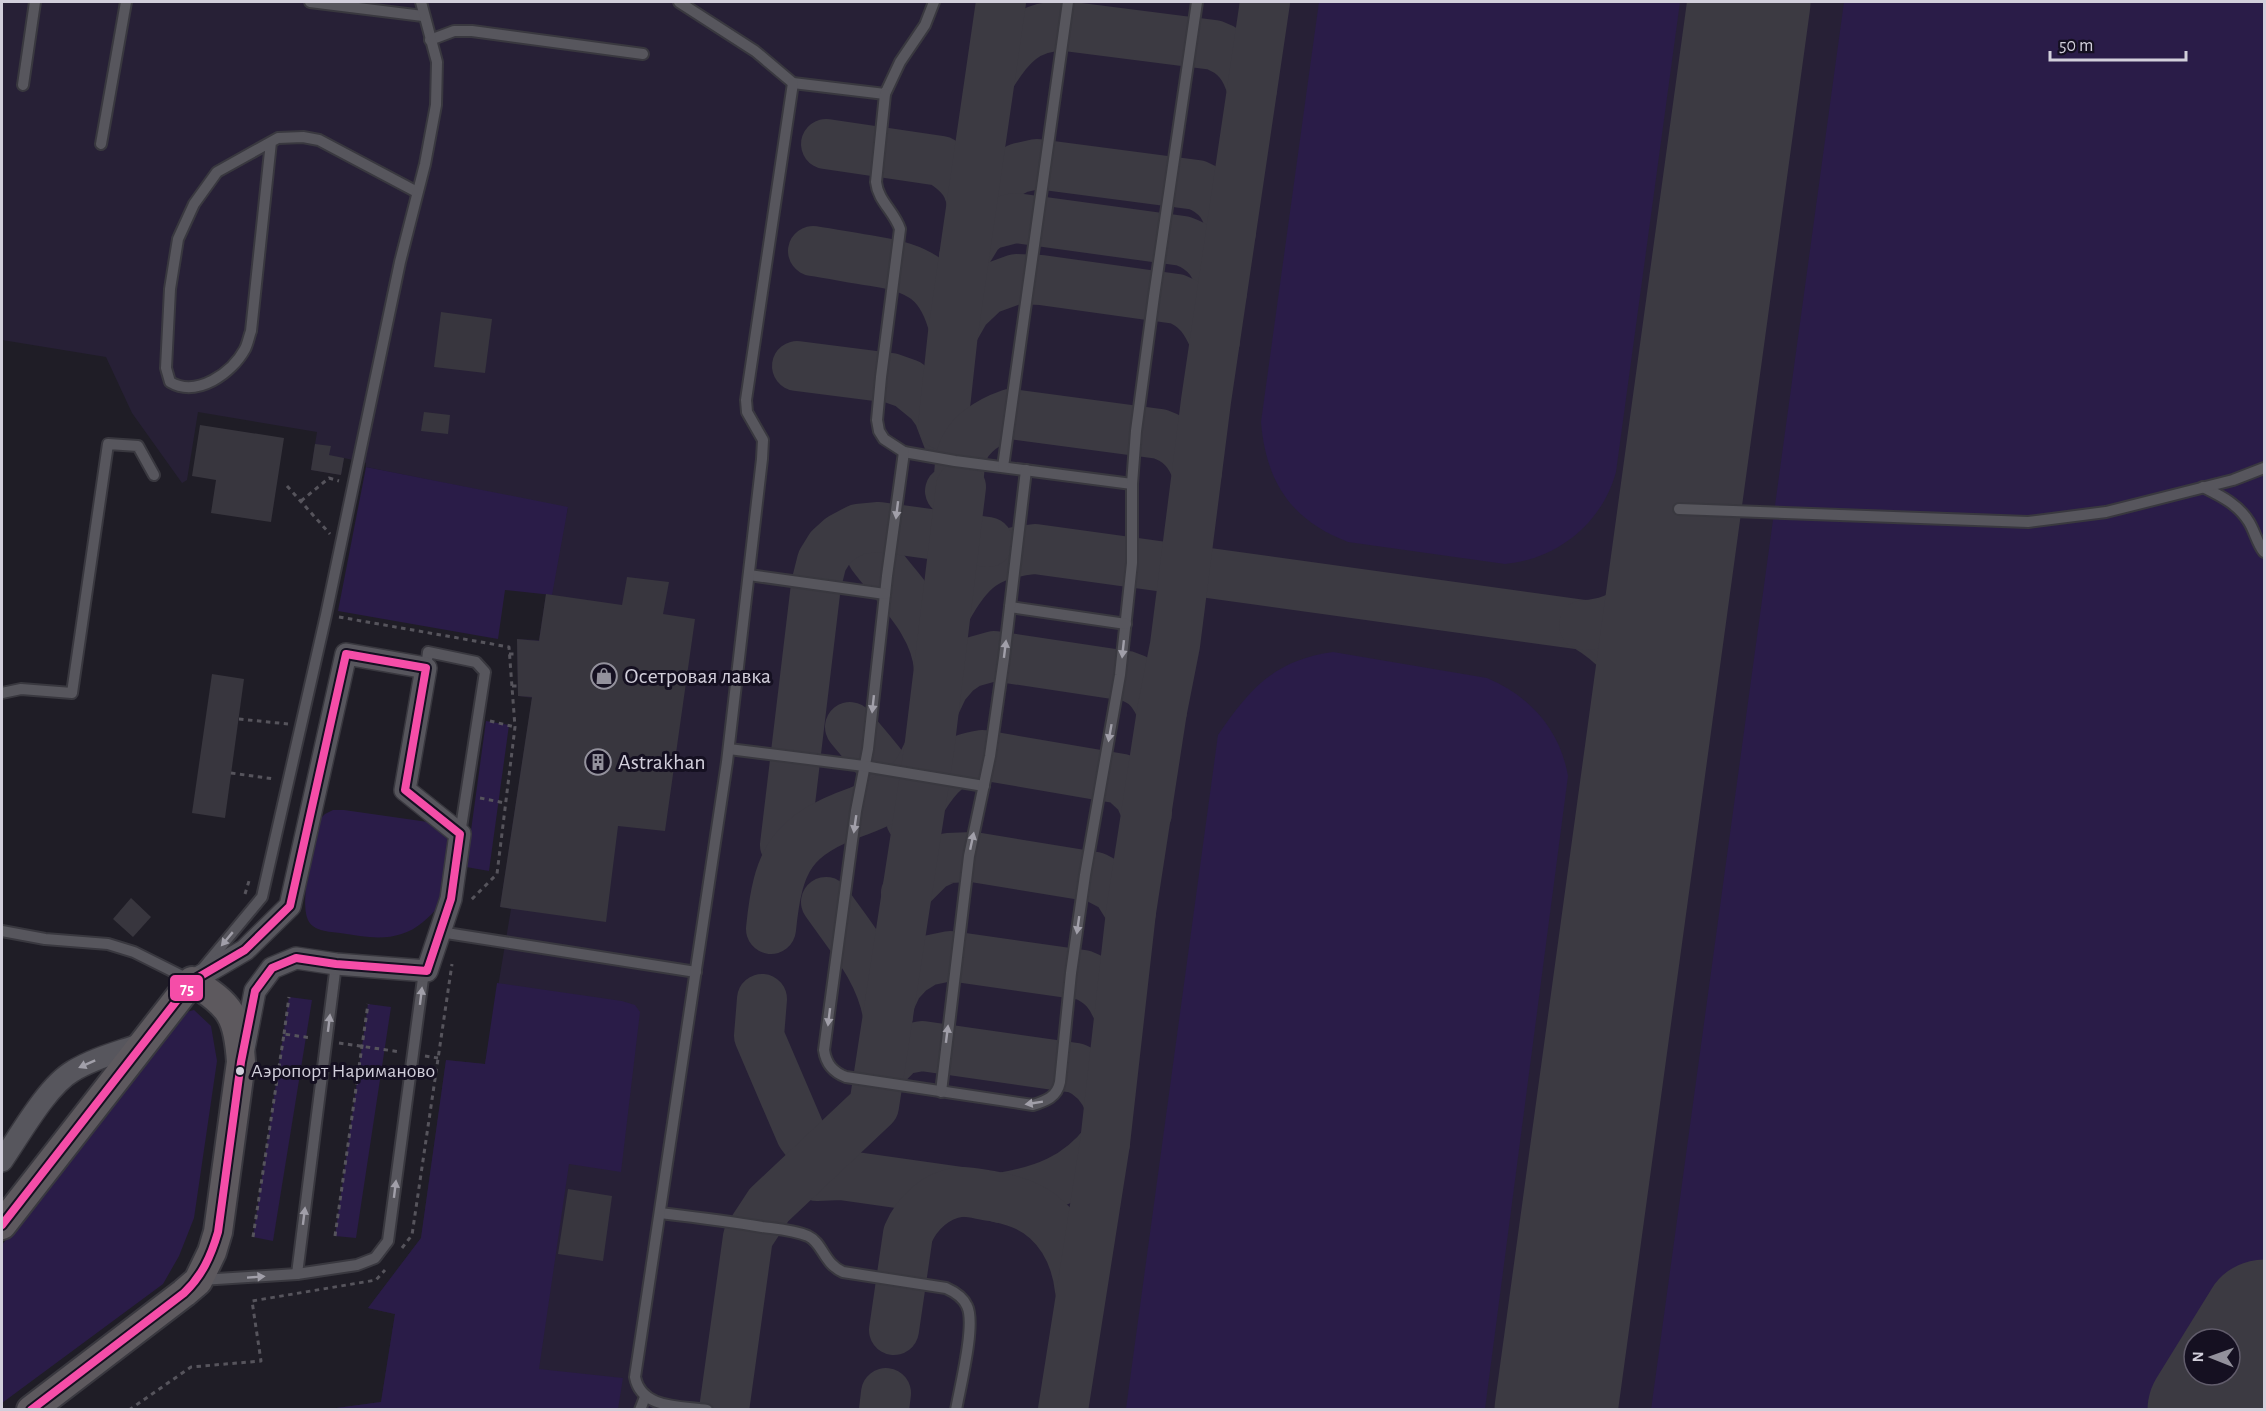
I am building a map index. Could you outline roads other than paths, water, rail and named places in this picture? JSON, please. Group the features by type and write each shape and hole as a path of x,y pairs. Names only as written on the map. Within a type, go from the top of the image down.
{"main road":[{"path":"2,1225 192,981 226,1006 235,1019 241,1062 218,1232 212,1252 198,1281 31,1410"}],"street":[{"path":"192,981 245,950 290,906 346,654 426,668 405,790 460,834 448,933 427,971 336,964 296,958 272,968 255,991 241,1062"},
{"path":"2,1161 63,1078 87,1063 141,1044"}],"lane":[{"path":"24,85 35,2"},
{"path":"100,144 126,2"},
{"path":"310,2 423,15"},
{"path":"2,931 45,939 108,944 134,952 192,981 262,897 326,615 400,262 436,105 437,62 421,2"},
{"path":"679,2 755,51 793,83 885,94"},
{"path":"934,2 924,25 900,62 885,94 876,182 877,191 900,229 880,377 877,420 879,430 884,440 904,452 1132,484"},
{"path":"1003,467 1068,2"},
{"path":"904,452 825,1057 831,1068 846,1077 1033,1105 1049,1100 1058,1090 1085,875 1120,675 1132,563 1132,484 1154,296 1197,2"},
{"path":"430,40 454,31 472,31 643,54"},
{"path":"707,1410 656,1402 645,1397 637,1386 635,1377 729,749 763,440 747,412 746,400 793,83"},
{"path":"271,142 251,331 245,349 231,368 202,386 175,385 170,382 166,368 170,289 178,239 194,204 217,172 278,138 303,137 319,140 417,192"},
{"path":"2,693 21,688 72,693 108,444 138,446 154,475"},
{"path":"1680,509 2028,522 2106,512 2233,480 2265,468"},
{"path":"941,1092 969,856 991,745 1026,470"},
{"path":"2203,487 2238,507 2265,552"},
{"path":"749,575 885,594"},
{"path":"1010,607 1126,624"},
{"path":"426,668 428,652 476,662 485,672 460,834"},
{"path":"729,749 864,766 984,786"},
{"path":"448,933 696,972"},
{"path":"297,1274 336,964"},
{"path":"198,1281 297,1274 357,1265 375,1258 388,1241 424,971"},
{"path":"660,1213 797,1234 814,1240 828,1262 843,1272 954,1291 967,1306 970,1314 970,1327 956,1410"},
{"path":"640,1410 645,1397"}],"place":[{"name":"Осетровая лавка","path":"604,676"},
{"name":"Astrakhan","path":"598,762"},
{"name":"Аэропорт Нариманово","path":"240,1071"}]}
